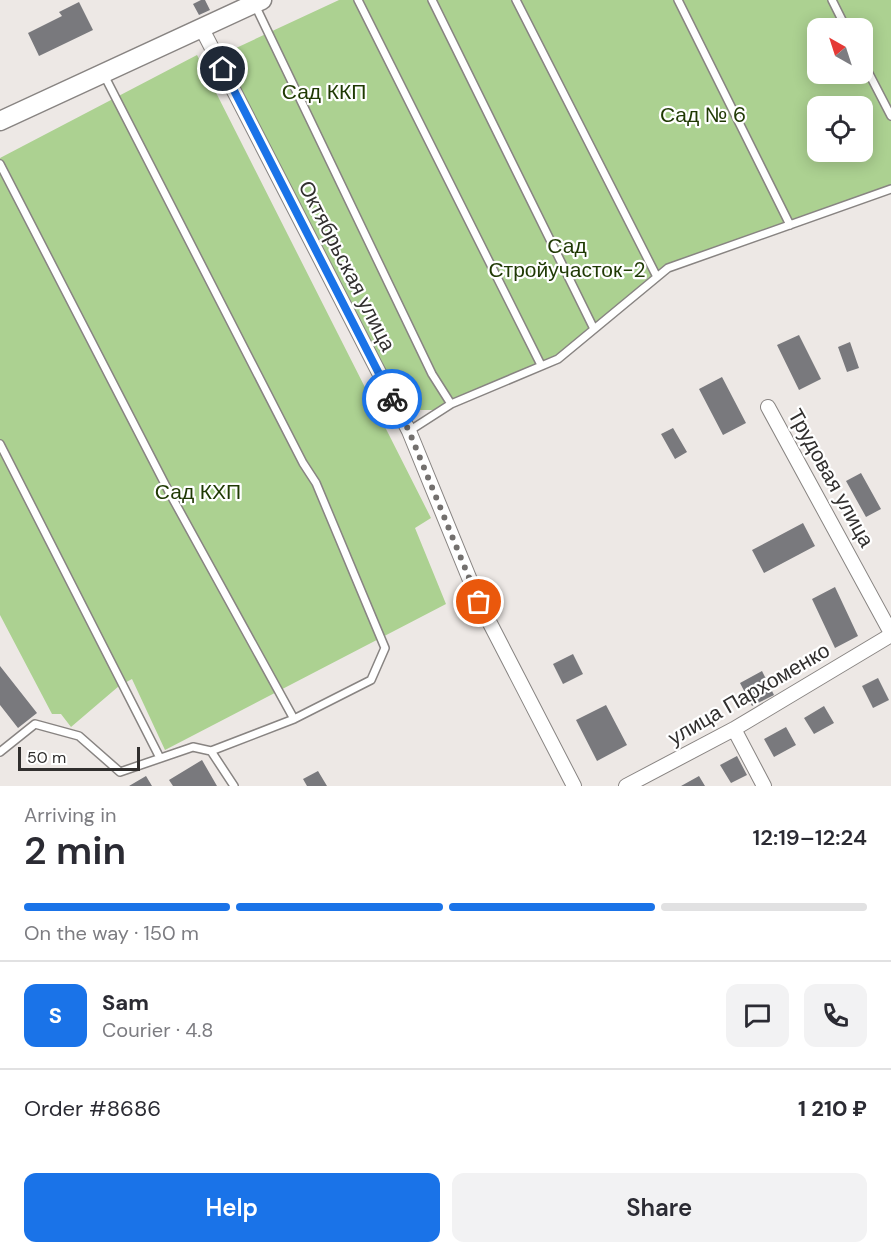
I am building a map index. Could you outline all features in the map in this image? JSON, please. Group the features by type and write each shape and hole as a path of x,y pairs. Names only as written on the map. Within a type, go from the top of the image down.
{"street":[{"path":"0,121 258,2"},
{"name":"Октябрьская улица","path":"201,27 409,431 479,602 574,786"},
{"name":"Трудовая улица","path":"768,407 891,634"},
{"name":"улица Пархоменко","path":"626,786 734,729 891,634"},
{"path":"734,729 764,786"}],"lane":[{"path":"358,0 541,365"},
{"path":"432,0 594,329"},
{"path":"516,0 657,278"},
{"path":"678,0 790,225"},
{"path":"832,0 841,18"},
{"path":"258,2 432,374 451,404"},
{"path":"0,752 35,724 79,736 120,771 193,747 211,751 294,719 371,680 385,648 316,483 303,463 104,73"},
{"path":"873,82 891,117"},
{"path":"0,164 168,490 294,719"},
{"path":"409,431 451,404 558,358 668,268 891,189"},
{"path":"0,444 160,758"},
{"path":"211,751 234,786"}],"green space":[{"path":"339,0 891,0 891,186 657,277 558,359 433,410 406,410 221,55"},
{"name":"Сад КХП","path":"197,55 431,518 415,528 446,604 165,750 132,679 119,686 71,727 61,714 52,714 0,615 0,158"}],"building":[{"path":"205,0 210,10 199,15 193,4"},
{"path":"79,2 93,30 39,56 28,33 62,16 59,12"},
{"path":"799,335 821,379 799,390 777,345"},
{"path":"850,342 859,368 847,372 838,347"},
{"path":"722,377 746,423 723,435 699,389"},
{"path":"673,428 687,452 675,459 661,434"},
{"path":"861,473 881,509 866,517 846,481"},
{"path":"803,523 815,546 764,573 752,550"},
{"path":"835,587 858,636 835,648 812,599"},
{"path":"573,654 583,674 563,684 553,664"},
{"path":"0,666 37,713 18,728 0,705"},
{"path":"762,671 774,695 752,706 740,683"},
{"path":"878,678 889,700 873,708 862,686"},
{"path":"606,705 627,745 597,761 576,720"},
{"path":"824,706 834,723 814,734 804,718"},
{"path":"786,727 796,745 774,757 764,739"},
{"path":"737,756 747,775 731,783 720,765"},
{"path":"202,760 217,786 173,786 169,780"},
{"path":"318,771 327,786 307,786 303,779"},
{"path":"146,776 152,786 129,786"},
{"path":"699,776 705,786 681,786"}],"way so far":[{"path":"392,399 409,431 479,602"}],"route":[{"path":"223,69 392,399"}],"park label":[{"name":"Сад ККП","path":"324,92"},
{"name":"Сад № 6","path":"703,115"},
{"name":"Сад Стройучасток-2","path":"567,258"}]}
